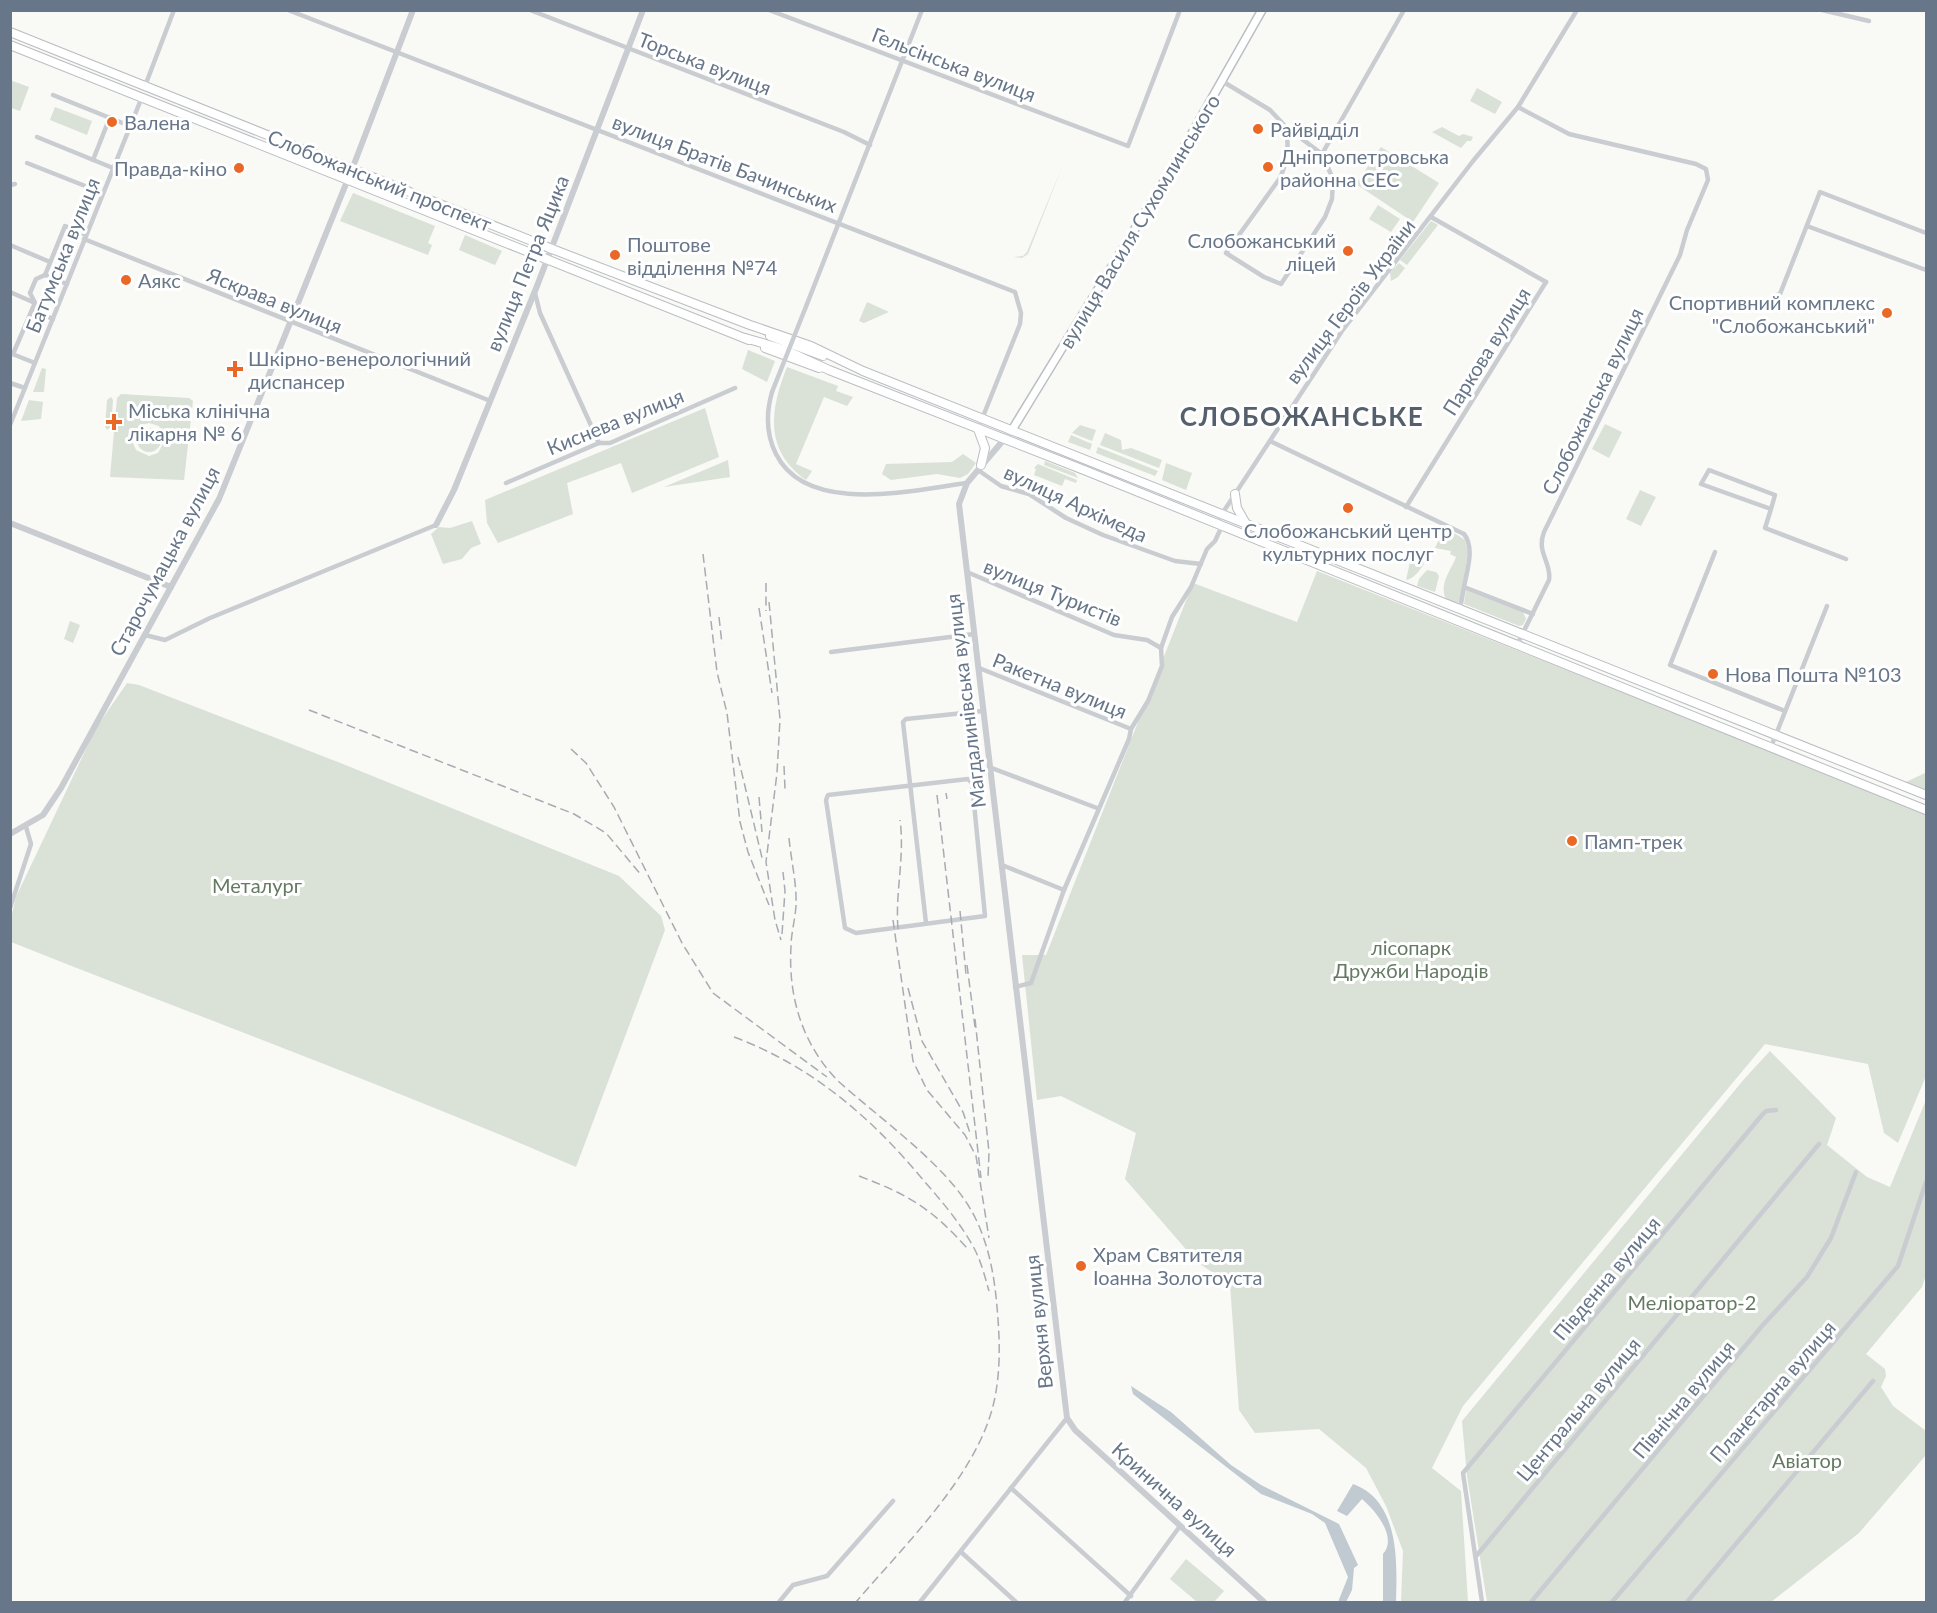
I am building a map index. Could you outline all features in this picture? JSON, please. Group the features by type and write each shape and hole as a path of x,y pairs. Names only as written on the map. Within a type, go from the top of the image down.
{"main road":[{"name":"вулиця Василя Сухомлинського","path":"1012,430 1174,165 1262,10"},
{"name":"Слобожанський проспект","path":"10,32 750,326 795,347 833,358 1926,795"},
{"name":"Слобожанський проспект","path":"10,45 745,338 783,349 829,370 1004,438 1926,810"},
{"path":"978,429 985,448 980,468"},
{"path":"1235,494 1237,508 1246,523"}],"street":[{"path":"145,86 174,10"},
{"name":"вулиця Братів Бачинських","path":"288,10 1014,292 1021,312 1020,324 978,429"},
{"name":"Старочумацька вулиця","path":"26,827 44,814 219,499 413,10"},
{"name":"Торська вулиця","path":"530,10 844,132 870,145"},
{"name":"вулиця Петра Яцика","path":"436,525 454,490 552,249 643,10"},
{"name":"Гельсінська вулиця","path":"769,10 1128,146 1180,10"},
{"path":"922,10 772,392 768,415 771,444 780,462 792,475 820,491 875,493 967,483"},
{"path":"1322,154 1404,10"},
{"name":"вулиця Героїв України","path":"1015,987 1031,983 1064,890 1097,808 1129,739 1131,729 1148,701 1162,666 1161,648 1172,617 1191,587 1222,514 1342,331 1518,107 1577,10"},
{"path":"1822,10 1869,21"},
{"path":"1222,81 1270,110 1286,127 1322,154 1333,179 1332,199 1325,218 1284,281 1276,283 1226,253 1277,185 1286,165 1288,140 1286,127"},
{"path":"53,94 130,126"},
{"name":"Батумська вулиця","path":"10,425 142,97"},
{"name":"Слобожанська вулиця","path":"1517,645 1550,575 1540,541 1680,255 1708,180 1706,169 1696,164 1569,134 1518,107"},
{"path":"93,160 110,117"},
{"path":"1288,140 1296,135"},
{"path":"36,137 113,168"},
{"path":"27,163 103,193"},
{"path":"1777,295 1780,294 1820,192 1926,233"},
{"name":"вулиця Героїв України","path":"1431,217 1546,282"},
{"name":"Яскрава вулиця","path":"51,261 65,226 85,237 291,322 489,400"},
{"path":"1807,226 1926,270"},
{"path":"10,245 51,261 45,274 36,279 30,294 35,303"},
{"path":"45,274 67,284"},
{"name":"Паркова вулиця","path":"1406,507 1546,282"},
{"path":"535,290 540,313 599,443"},
{"path":"10,292 35,303"},
{"path":"35,303 12,354 35,363"},
{"path":"32,310 53,319"},
{"path":"10,383 25,388"},
{"name":"Киснева вулиця","path":"506,483 599,443 610,443 735,388"},
{"name":"Магдалинівська вулиця","path":"1012,430 967,483 960,504 1015,987"},
{"path":"1270,441 1464,534 1469,541 1460,609"},
{"name":"вулиця Архімеда","path":"980,468 996,484 1029,494 1066,518 1103,535 1175,561 1201,564"},
{"path":"1771,510 1701,484 1709,470 1775,495 1771,510 1765,528 1846,560"},
{"path":"10,523 171,587"},
{"path":"145,635 165,640 210,618 436,525"},
{"path":"1715,552 1670,665 1785,711"},
{"name":"вулиця Туристів","path":"967,573 1114,635 1146,640 1161,648"},
{"path":"1464,587 1533,614"},
{"path":"1771,747 1827,606"},
{"path":"831,652 974,634"},
{"name":"Ракетна вулиця","path":"979,668 1131,729"},
{"path":"926,923 904,720 983,711"},
{"path":"989,766 1097,808"},
{"path":"968,778 970,781 983,873 985,916 856,933 845,928 826,800 828,795 832,794 911,787 968,778"},
{"path":"10,834 26,827 31,844 10,908"},
{"path":"1002,865 1064,890"},
{"name":"Верхня вулиця","path":"1015,987 1067,1418"},
{"name":"Південна вулиця","path":"1477,1556 1463,1473 1758,1120 1766,1111 1776,1110"},
{"name":"Центральна вулиця","path":"1477,1556 1819,1144"},
{"name":"Північна вулиця","path":"1531,1602 1762,1326 1807,1277 1831,1238 1856,1172"},
{"name":"Планетарна вулиця","path":"1612,1602 1898,1266 1926,1182"},
{"path":"1686,1602 1873,1381"},
{"path":"920,1602 1067,1418"},
{"name":"Кринична вулиця","path":"1067,1418 1075,1430 1264,1602"},
{"path":"1011,1488 1131,1596"},
{"path":"779,1602 793,1585 827,1576 892,1501"},
{"path":"1125,1602 1180,1526"},
{"path":"961,1552 1016,1602"},
{"path":"1477,1556 1482,1602"}],"green space":[{"path":"10,80 29,87 20,111 11,108"},
{"path":"1477,88 1502,102 1495,114 1470,101"},
{"path":"55,107 92,121 87,135 50,120"},
{"path":"1442,127 1459,136 1463,134 1473,137 1461,148 1432,132"},
{"path":"1381,147 1439,183 1413,222 1356,184"},
{"path":"1062,167 1028,254 1022,258 1014,257 1023,256 1027,252"},
{"path":"353,193 435,226 428,243 432,245 428,255 340,221"},
{"path":"1378,205 1400,219 1391,232 1369,219"},
{"path":"1431,221 1438,225 1407,265 1400,260"},
{"path":"465,235 502,251 495,265 459,250"},
{"path":"1399,263 1405,268 1398,277 1391,281 1390,272"},
{"path":"867,302 889,312 864,323 859,321"},
{"path":"748,350 775,361 767,382 742,369"},
{"path":"787,367 838,386 836,391 853,397 847,406 824,397 796,464 812,471 806,480 792,468 783,456 774,428 777,399"},
{"path":"42,368 46,369 44,392 33,392"},
{"path":"121,394 189,398 193,401 184,480 110,477 117,398","holes":["149,423 159,426 165,440 158,453 149,456 136,450 132,441 139,426"]},
{"path":"111,397 113,400 111,427 107,430 105,427 107,400"},
{"path":"29,400 43,402 41,419 21,421"},
{"path":"705,408 719,457 632,493 621,463 567,483 573,514 498,543 487,523 485,500"},
{"path":"1605,424 1622,432 1609,458 1592,449"},
{"path":"1080,425 1096,430 1092,441 1072,433"},
{"path":"149,428 154,429 160,435 160,445 154,451 149,452 144,451 138,445 137,440 138,435 144,429"},
{"path":"1105,433 1121,440 1122,450 1131,448 1162,460 1159,468 1100,445"},
{"path":"1071,435 1092,444 1090,450 1068,442"},
{"path":"1098,447 1158,471 1155,476 1096,453"},
{"path":"963,454 976,463 968,474 960,478 937,474 891,480 882,474 886,464 952,462"},
{"path":"728,460 730,477 664,487"},
{"path":"1045,461 1075,473 1078,478 1044,465"},
{"path":"1166,463 1192,473 1186,490 1162,480"},
{"path":"1038,464 1077,480 1076,483 1065,479 1062,486 1034,475 1036,469 1034,468"},
{"path":"1640,490 1656,497 1641,526 1626,519"},
{"path":"472,521 481,544 471,548 462,559 443,564 431,534 439,527 450,528"},
{"path":"1454,533 1465,540 1468,552 1461,601 1458,603 1446,599 1444,593 1446,577 1456,557 1450,554 1451,551 1435,548 1441,535 1450,539"},
{"path":"1417,559 1425,562 1414,576 1406,580 1410,562"},
{"path":"1427,570 1436,572 1439,576 1435,592 1417,586 1419,579"},
{"name":"лісопарк Дружби Народів","path":"1317,571 1926,813 1926,1076 1898,1143 1884,1133 1868,1064 1765,1044 1463,1406 1432,1468 1461,1491 1468,1602 1401,1602 1403,1551 1386,1506 1366,1468 1319,1429 1255,1433 1239,1410 1230,1284 1197,1262 1125,1179 1136,1133 1061,1096 1037,1100 1022,955 1046,955 1193,583 1297,622"},
{"path":"1466,590 1523,612 1526,619 1523,625 1519,626 1464,604"},
{"path":"70,621 80,625 73,643 64,639"},
{"name":"Металург","path":"127,683 139,685 338,762 619,876 661,916 665,930 576,1167 365,1080 11,942 11,918 16,897 96,728"},
{"path":"1925,773 1926,790 1906,782"},
{"name":"Меліоратор-2","path":"1770,1051 1836,1118 1827,1145 1867,1177 1890,1187 1926,1100 1926,1275 1922,1287 1866,1354 1885,1369 1886,1376 1881,1387 1893,1406 1926,1431 1926,1455 1859,1533 1771,1602 1487,1602 1467,1476 1462,1421 1745,1078"},
{"path":"1186,1559 1224,1591 1214,1602 1197,1602 1170,1579"}],"shaded area":[{"path":"1131,1386 1171,1412 1231,1465 1261,1485 1339,1524 1358,1565 1354,1568 1352,1590 1346,1602 1338,1602 1348,1577 1325,1523 1312,1514 1261,1494 1133,1394"},
{"path":"1353,1484 1368,1492 1380,1504 1388,1518 1395,1552 1396,1602 1383,1602 1383,1554 1388,1540 1383,1524 1362,1499 1347,1516 1337,1511"}],"railway":[{"path":"703,554 717,672 727,713 740,822 748,852 769,905"},
{"path":"766,583 766,611"},
{"path":"769,602 780,719 777,773 766,862 775,920 781,940"},
{"path":"759,608 772,693"},
{"path":"719,617 722,644"},
{"path":"309,710 574,814 606,833 642,876"},
{"path":"571,749 586,763 614,807 682,943 713,993 827,1077"},
{"path":"738,757 763,862"},
{"path":"784,766 785,789"},
{"path":"946,793 947,799"},
{"path":"937,795 981,1178"},
{"path":"759,797 762,832"},
{"path":"898,929 900,820"},
{"path":"789,838 796,898 791,942 792,984 800,1020 807,1036 815,1052 838,1081 922,1153 964,1199 972,1211 988,1251 997,1307 999,1369 993,1406 984,1433 954,1485 915,1535 856,1602"},
{"path":"782,934 785,891 783,872"},
{"path":"960,911 966,974"},
{"path":"893,920 913,1061 927,1090 965,1135 976,1156 989,1238"},
{"path":"967,965 975,1027"},
{"path":"908,988 922,1041 963,1112 971,1136"},
{"path":"975,1019 989,1152 988,1178"},
{"path":"734,1037 760,1048 809,1075 832,1091 874,1127 913,1168 960,1226 976,1253 989,1291"},
{"path":"859,1176 918,1204 942,1223 967,1248"}],"place":[{"name":"Валена","path":"112,122"},
{"name":"Райвідділ","path":"1258,129"},
{"name":"Дніпропетровська районна СЕС","path":"1268,167"},
{"name":"Правда-кіно","path":"239,168"},
{"name":"Слобожанський ліцей","path":"1348,251"},
{"name":"Поштове відділення №74","path":"615,255"},
{"name":"Аякс","path":"126,280"},
{"name":"Спортивний комплекс \"Слобожанський\"","path":"1887,313"},
{"name":"Шкірно-венерологічний диспансер","path":"235,369"},
{"name":"Міська клінічна лікарня № 6","path":"114,422"},
{"name":"Слобожанський центр культурних послуг","path":"1348,508"},
{"name":"Нова Пошта №103","path":"1713,674"},
{"name":"Памп-трек","path":"1572,841"},
{"name":"Храм Святителя Іоанна Золотоуста","path":"1081,1266"}],"district":[{"name":"СЛОБОЖАНСЬКЕ","path":"1302,416"}],"park label":[{"name":"Авіатор","path":"1807,1460"}]}
